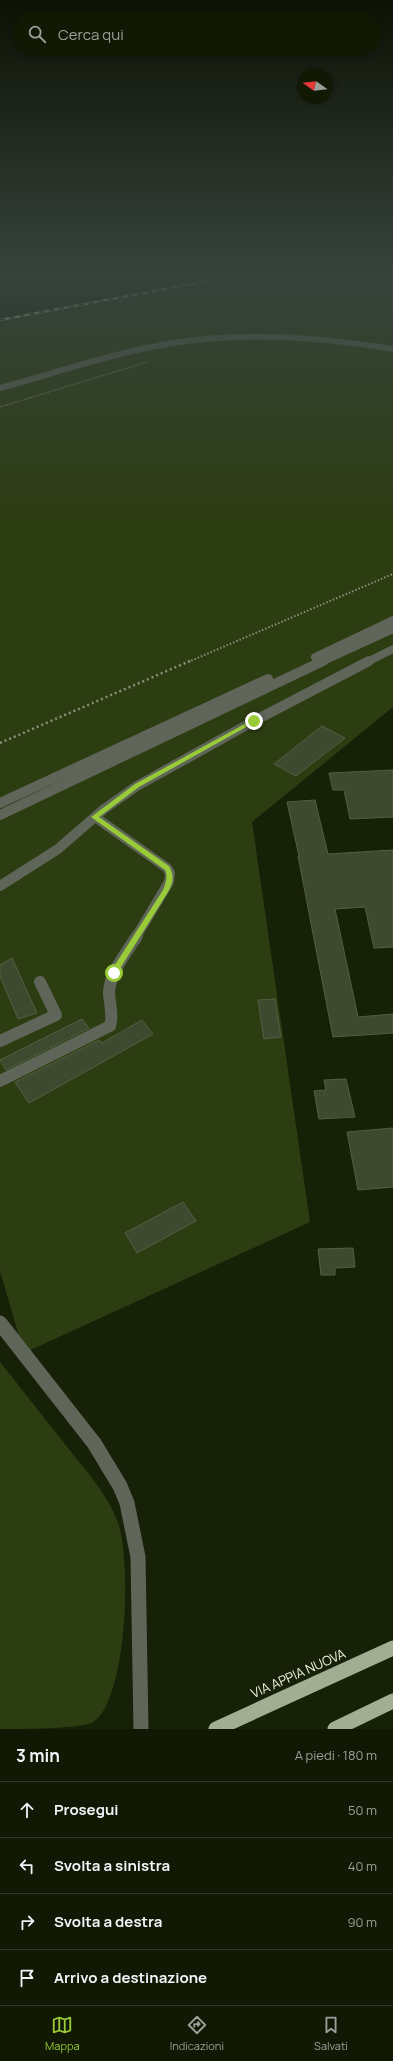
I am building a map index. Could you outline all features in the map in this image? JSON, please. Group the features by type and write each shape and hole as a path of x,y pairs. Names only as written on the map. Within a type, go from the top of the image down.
{"main road":[{"name":"VIA APPIA NUOVA","path":"216,1729 393,1648"},
{"path":"335,1729 393,1701"}],"lane":[{"path":"0,388 114,358"},
{"path":"0,803 393,620"},
{"path":"0,815 182,730 273,684 393,629"},
{"path":"0,886 58,849 95,817 137,786 254,721 393,649"},
{"path":"0,1081 110,1026 112,1022 109,991 114,973 169,882 170,873 167,868 95,817"},
{"path":"0,1041 56,1015 40,982"},
{"path":"0,1323 101,1452 121,1487 127,1503 138,1557 141,1729"}],"path":[{"path":"0,407 153,360"},
{"path":"0,743 393,574"}],"green space":[{"path":"0,358 393,358 393,707 252,822 310,1222 24,1353 0,1271"},
{"path":"0,1362 101,1491 117,1520 122,1538 125,1594 124,1627 120,1659 113,1687 104,1710 92,1723 61,1728 0,1729"}],"building":[{"path":"322,726 345,738 296,776 274,764"},
{"path":"393,770 393,817 350,819 344,790 333,790 329,773"},
{"path":"315,800 328,854 393,850 393,947 374,948 365,907 335,909 358,1017 393,1014 393,1033 333,1037 299,856 287,802"},
{"path":"12,958 37,1013 18,1019 0,976 0,965"},
{"path":"275,999 281,1037 264,1039 258,1000"},
{"path":"82,1019 89,1028 6,1070 0,1060"},
{"path":"142,1020 153,1034 29,1103 15,1082 99,1040 102,1043"},
{"path":"346,1079 355,1117 319,1119 314,1091 326,1090 324,1080"},
{"path":"393,1128 393,1187 358,1190 347,1132"},
{"path":"183,1202 196,1221 137,1253 125,1233"},
{"path":"353,1248 355,1267 335,1268 335,1275 321,1275 318,1249"}],"route":[{"path":"114,973 118,964 166,890 170,873 167,868 95,817 137,786 254,721"}]}
